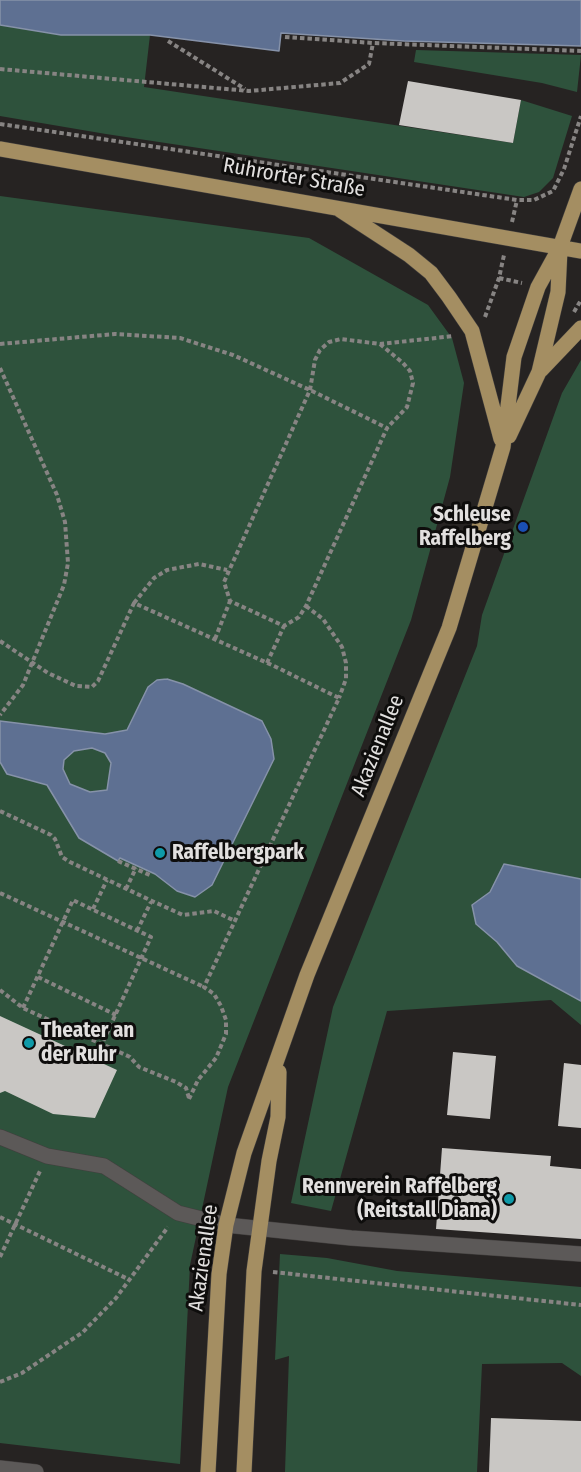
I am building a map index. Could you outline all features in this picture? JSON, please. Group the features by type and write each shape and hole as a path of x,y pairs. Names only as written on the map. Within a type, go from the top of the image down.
{"main road":[{"name":"Ruhrorter Straße","path":"0,149 332,205 581,251"},
{"path":"560,247 581,189"},
{"path":"332,205 384,237 430,273 472,331 503,447"},
{"name":"Akazienallee","path":"208,1472 219,1274 226,1225 244,1153 307,975 449,628 503,447 538,372 557,299 560,247"},
{"name":"Akazienallee","path":"503,447 514,357 538,287 560,247"},
{"path":"538,372 581,328"},
{"name":"Akazienallee","path":"244,1472 254,1271 278,1117 279,1057"}],"street":[{"path":"0,1137 47,1156 104,1166 178,1213 226,1225 581,1254"},
{"path":"0,1467 36,1472"}],"path":[{"path":"285,37 373,43 581,51"},
{"path":"168,41 249,91"},
{"path":"0,69 249,91 340,83 369,64 373,43"},
{"path":"0,124 517,200 534,200 553,191 569,154 581,116"},
{"path":"216,639 230,601 224,582 227,570 310,390 315,360 320,350 329,342 352,339 380,344 451,337 472,331 484,319 500,278 517,200"},
{"path":"0,344 115,334 180,338 233,355 387,428"},
{"path":"267,663 284,626 299,616 306,606 387,428 407,407 413,383 410,371 380,344"},
{"path":"0,368 57,495 68,542 68,563 64,585 30,663 23,685 0,715"},
{"path":"0,641 30,663 76,686 92,687 98,681 134,603 154,578 182,565 199,564 227,570"},
{"path":"230,601 284,626"},
{"path":"134,603 216,639 339,698"},
{"path":"204,987 346,679 346,663 342,646 324,619 306,606"},
{"path":"0,811 51,835 56,839 62,857 126,889 183,915 214,911 235,921"},
{"path":"118,861 152,876"},
{"path":"126,889 136,868"},
{"path":"93,909 107,880"},
{"path":"0,893 204,987 214,994 221,1006 226,1034 216,1059 198,1080 189,1099 186,1088 139,1067 130,1057 23,1008 1,992"},
{"path":"23,1008 73,900 93,909 151,937 102,1044"},
{"path":"137,931 152,901"},
{"path":"38,977 116,1015"},
{"path":"0,1257 47,1156"},
{"path":"0,1382 21,1373 83,1332 130,1280 178,1213"},
{"path":"0,1217 130,1280"},
{"path":"254,1271 292,1273 581,1305"}],"green space":[{"path":"0,25 61,35 150,35 144,87 513,143 521,100 572,116 553,178 539,192 524,197 106,134 0,116"},
{"path":"416,50 581,55 577,92 542,83 414,62"},
{"name":"Raffelbergpark","path":"0,196 309,238 428,305 452,338 464,383 450,477 411,620 228,1087 190,1265 180,1464 0,1443"},
{"path":"581,360 581,879 505,864 477,924 497,942 517,966 581,1001 581,1025 551,1000 387,1011 331,1211 291,1203 333,1007 477,646 482,615 562,393"},
{"path":"280,1254 327,1258 397,1271 581,1287 581,1376 562,1363 482,1364 477,1472 285,1472 289,1356 275,1360"}],"water":[{"path":"0,0 581,0 581,46 404,41 281,33 279,51 150,35 61,35 0,25"},
{"path":"167,679 183,684 262,721 271,739 274,759 212,885 195,897 177,891 155,874 120,858 118,861 79,838 47,785 7,774 0,762 0,721 105,734 127,730 148,687 157,680","holes":["92,748 105,753 111,763 107,790 90,792 70,784 63,769 64,760 74,751"]},
{"path":"504,864 581,879 581,1001 517,966 497,942 476,924 472,905 490,892"}],"building":[{"path":"408,81 521,100 513,143 399,125"},
{"name":"Theater an der Ruhr","path":"0,1016 117,1070 95,1118 53,1114 5,1091 0,1093"},
{"path":"453,1052 496,1056 490,1119 447,1115"},
{"path":"564,1063 581,1065 581,1128 558,1126"},
{"name":"Rennverein Raffelberg (Reitstall Diana)","path":"442,1148 551,1156 550,1166 581,1169 581,1239 436,1229"},
{"path":"491,1418 581,1421 581,1472 489,1472"}],"place":[{"name":"Schleuse Raffelberg","path":"523,527"},
{"name":"Raffelbergpark","path":"160,853"},
{"name":"Theater an der Ruhr","path":"29,1043"},
{"name":"Rennverein Raffelberg (Reitstall Diana)","path":"509,1199"}]}
